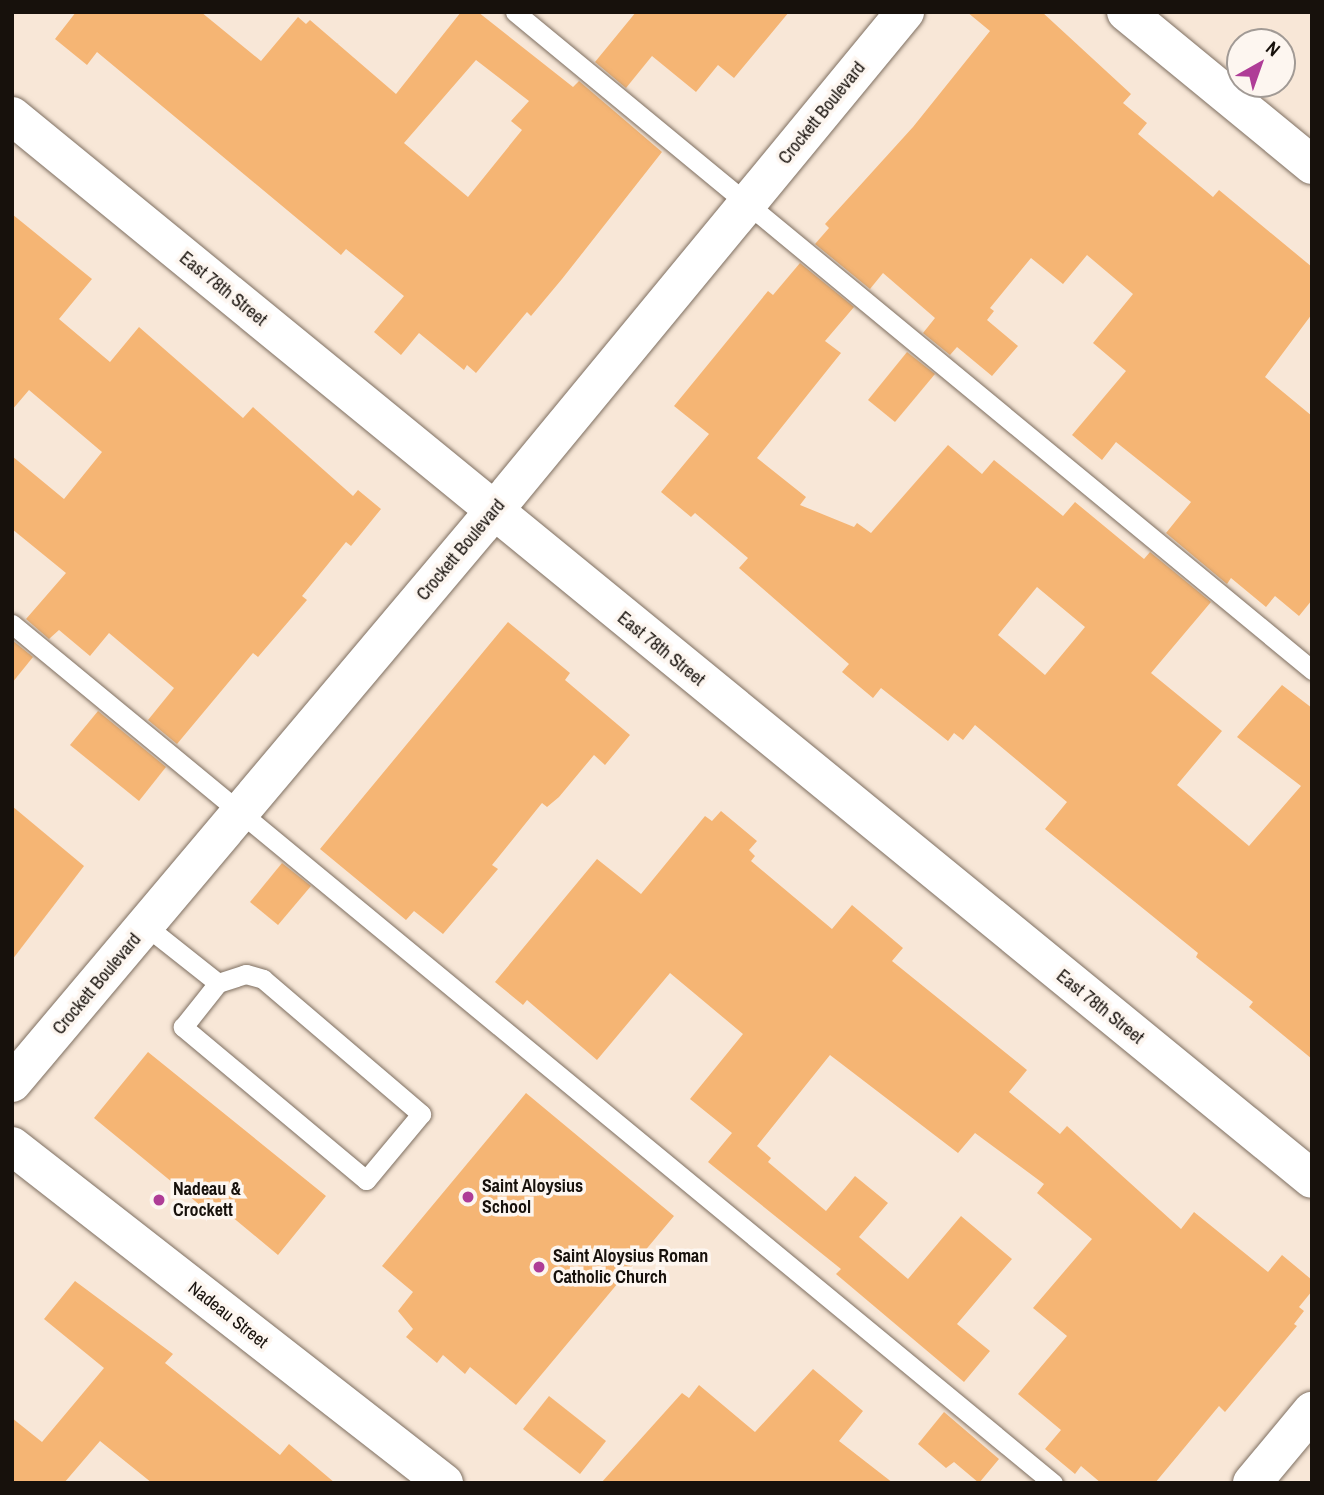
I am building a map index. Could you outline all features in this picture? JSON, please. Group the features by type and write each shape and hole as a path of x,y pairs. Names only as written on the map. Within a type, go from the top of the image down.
{"street":[{"name":"Crockett Boulevard","path":"12,1083 493,512 905,12"},
{"path":"1126,12 1312,165"},
{"name":"East 78th Street","path":"12,116 1312,1179"},
{"name":"Nadeau Street","path":"12,1146 423,1477"},
{"path":"1252,1483 1312,1411"}],"lane":[{"path":"515,12 1312,670"},
{"path":"12,624 1053,1483"},
{"path":"146,926 218,983"},
{"path":"246,974 262,979 421,1114 366,1180 183,1027 218,983 246,974"}],"building":[{"path":"76,12 201,12 261,61 298,17 306,24 310,20 396,94 461,12 478,12 573,87 579,81 662,152 531,316 527,312 476,373 467,365 464,370 419,333 401,355 374,332 404,296 346,249 341,255 97,52 87,65 55,39","holes":["476,60 529,101 511,121 522,130 468,197 404,143"]},
{"path":"636,12 789,12 734,78 718,65 696,92 652,56 626,88 595,62"},
{"path":"967,12 1042,12 1131,94 1123,103 1147,123 1138,134 1213,197 1219,190 1312,267 1312,314 1265,377 1312,416 1312,600 1299,616 1275,596 1266,607 1231,578 1227,584 1166,533 1191,502 1116,442 1102,460 1072,435 1126,371 1093,343 1133,294 1087,255 1063,284 1031,258 990,308 994,311 987,320 1018,346 992,376 957,347 950,355 923,333 935,318 883,273 870,289 815,244 829,228 825,224 913,127 990,31"},
{"path":"12,214 92,279 59,319 110,362 139,327 243,418 253,407 353,496 358,490 381,509 351,546 346,542 302,596 307,600 258,657 253,653 177,744 148,720 174,688 109,633 90,656 59,630 49,639 26,619 66,573 12,529 12,456 64,499 102,452 29,390 12,410"},
{"path":"800,263 854,307 825,341 841,353 757,458 806,497 800,505 854,527 857,523 871,533 948,445 982,474 994,460 1063,516 1075,502 1144,559 1150,552 1211,602 1151,673 1222,731 1177,785 1249,846 1301,786 1237,737 1282,685 1312,708 1312,1059 1249,1007 1253,1002 1196,957 1198,953 1045,829 1067,802 975,725 963,740 954,733 948,741 881,688 873,698 842,672 849,664 739,568 748,558 695,513 691,517 661,492 709,434 674,406 768,291 773,295","holes":["1037,587 1085,627 1045,675 998,635"]},
{"path":"907,352 935,374 895,422 868,400"},
{"path":"508,622 570,673 565,680 630,735 605,765 594,755 559,797 547,807 542,803 492,865 498,869 443,934 414,911 406,920 320,849"},
{"path":"12,640 33,657 12,683"},
{"path":"98,711 166,767 139,801 70,745"},
{"path":"12,806 84,866 12,960"},
{"path":"721,811 757,841 749,850 755,856 751,861 832,929 852,905 903,948 892,961 1027,1070 1009,1092 1060,1134 1067,1126 1181,1229 1194,1212 1268,1272 1282,1255 1312,1280 1312,1291 1299,1307 1304,1311 1294,1324 1297,1326 1225,1412 1219,1406 1155,1483 1101,1483 1081,1466 1075,1474 1045,1449 1061,1430 1018,1394 1067,1336 1033,1308 1092,1239 1037,1193 1044,1184 975,1133 958,1153 830,1055 757,1146 771,1158 768,1162 826,1211 855,1176 888,1203 859,1237 908,1279 961,1216 1012,1259 957,1324 990,1351 964,1382 836,1274 841,1269 708,1162 732,1133 690,1099 743,1034 670,973 597,1060 527,1000 523,1005 495,982 597,859 641,894 705,816 712,821"},
{"path":"282,863 311,886 278,925 250,902"},
{"path":"148,1052 326,1196 278,1255 213,1201 206,1210 94,1118"},
{"name":"Saint Aloysius Roman Catholic Church","path":"526,1093 674,1216 516,1405 470,1367 465,1374 443,1355 437,1363 406,1337 413,1329 398,1311 413,1292 382,1266"},
{"path":"75,1281 173,1354 165,1363 280,1455 289,1444 335,1483 152,1483 100,1441 64,1483 12,1483 12,1418 42,1442 104,1368 44,1319"},
{"path":"813,1369 863,1411 839,1441 893,1483 601,1483 682,1393 689,1398 699,1385 755,1432"},
{"path":"549,1396 606,1441 580,1474 523,1429"},
{"path":"944,1412 999,1459 979,1483 954,1462 946,1468 918,1444"}],"place":[{"name":"Saint Aloysius School","path":"468,1197"},
{"name":"Nadeau & Crockett","path":"159,1200"},
{"name":"Saint Aloysius Roman Catholic Church","path":"539,1267"}]}
